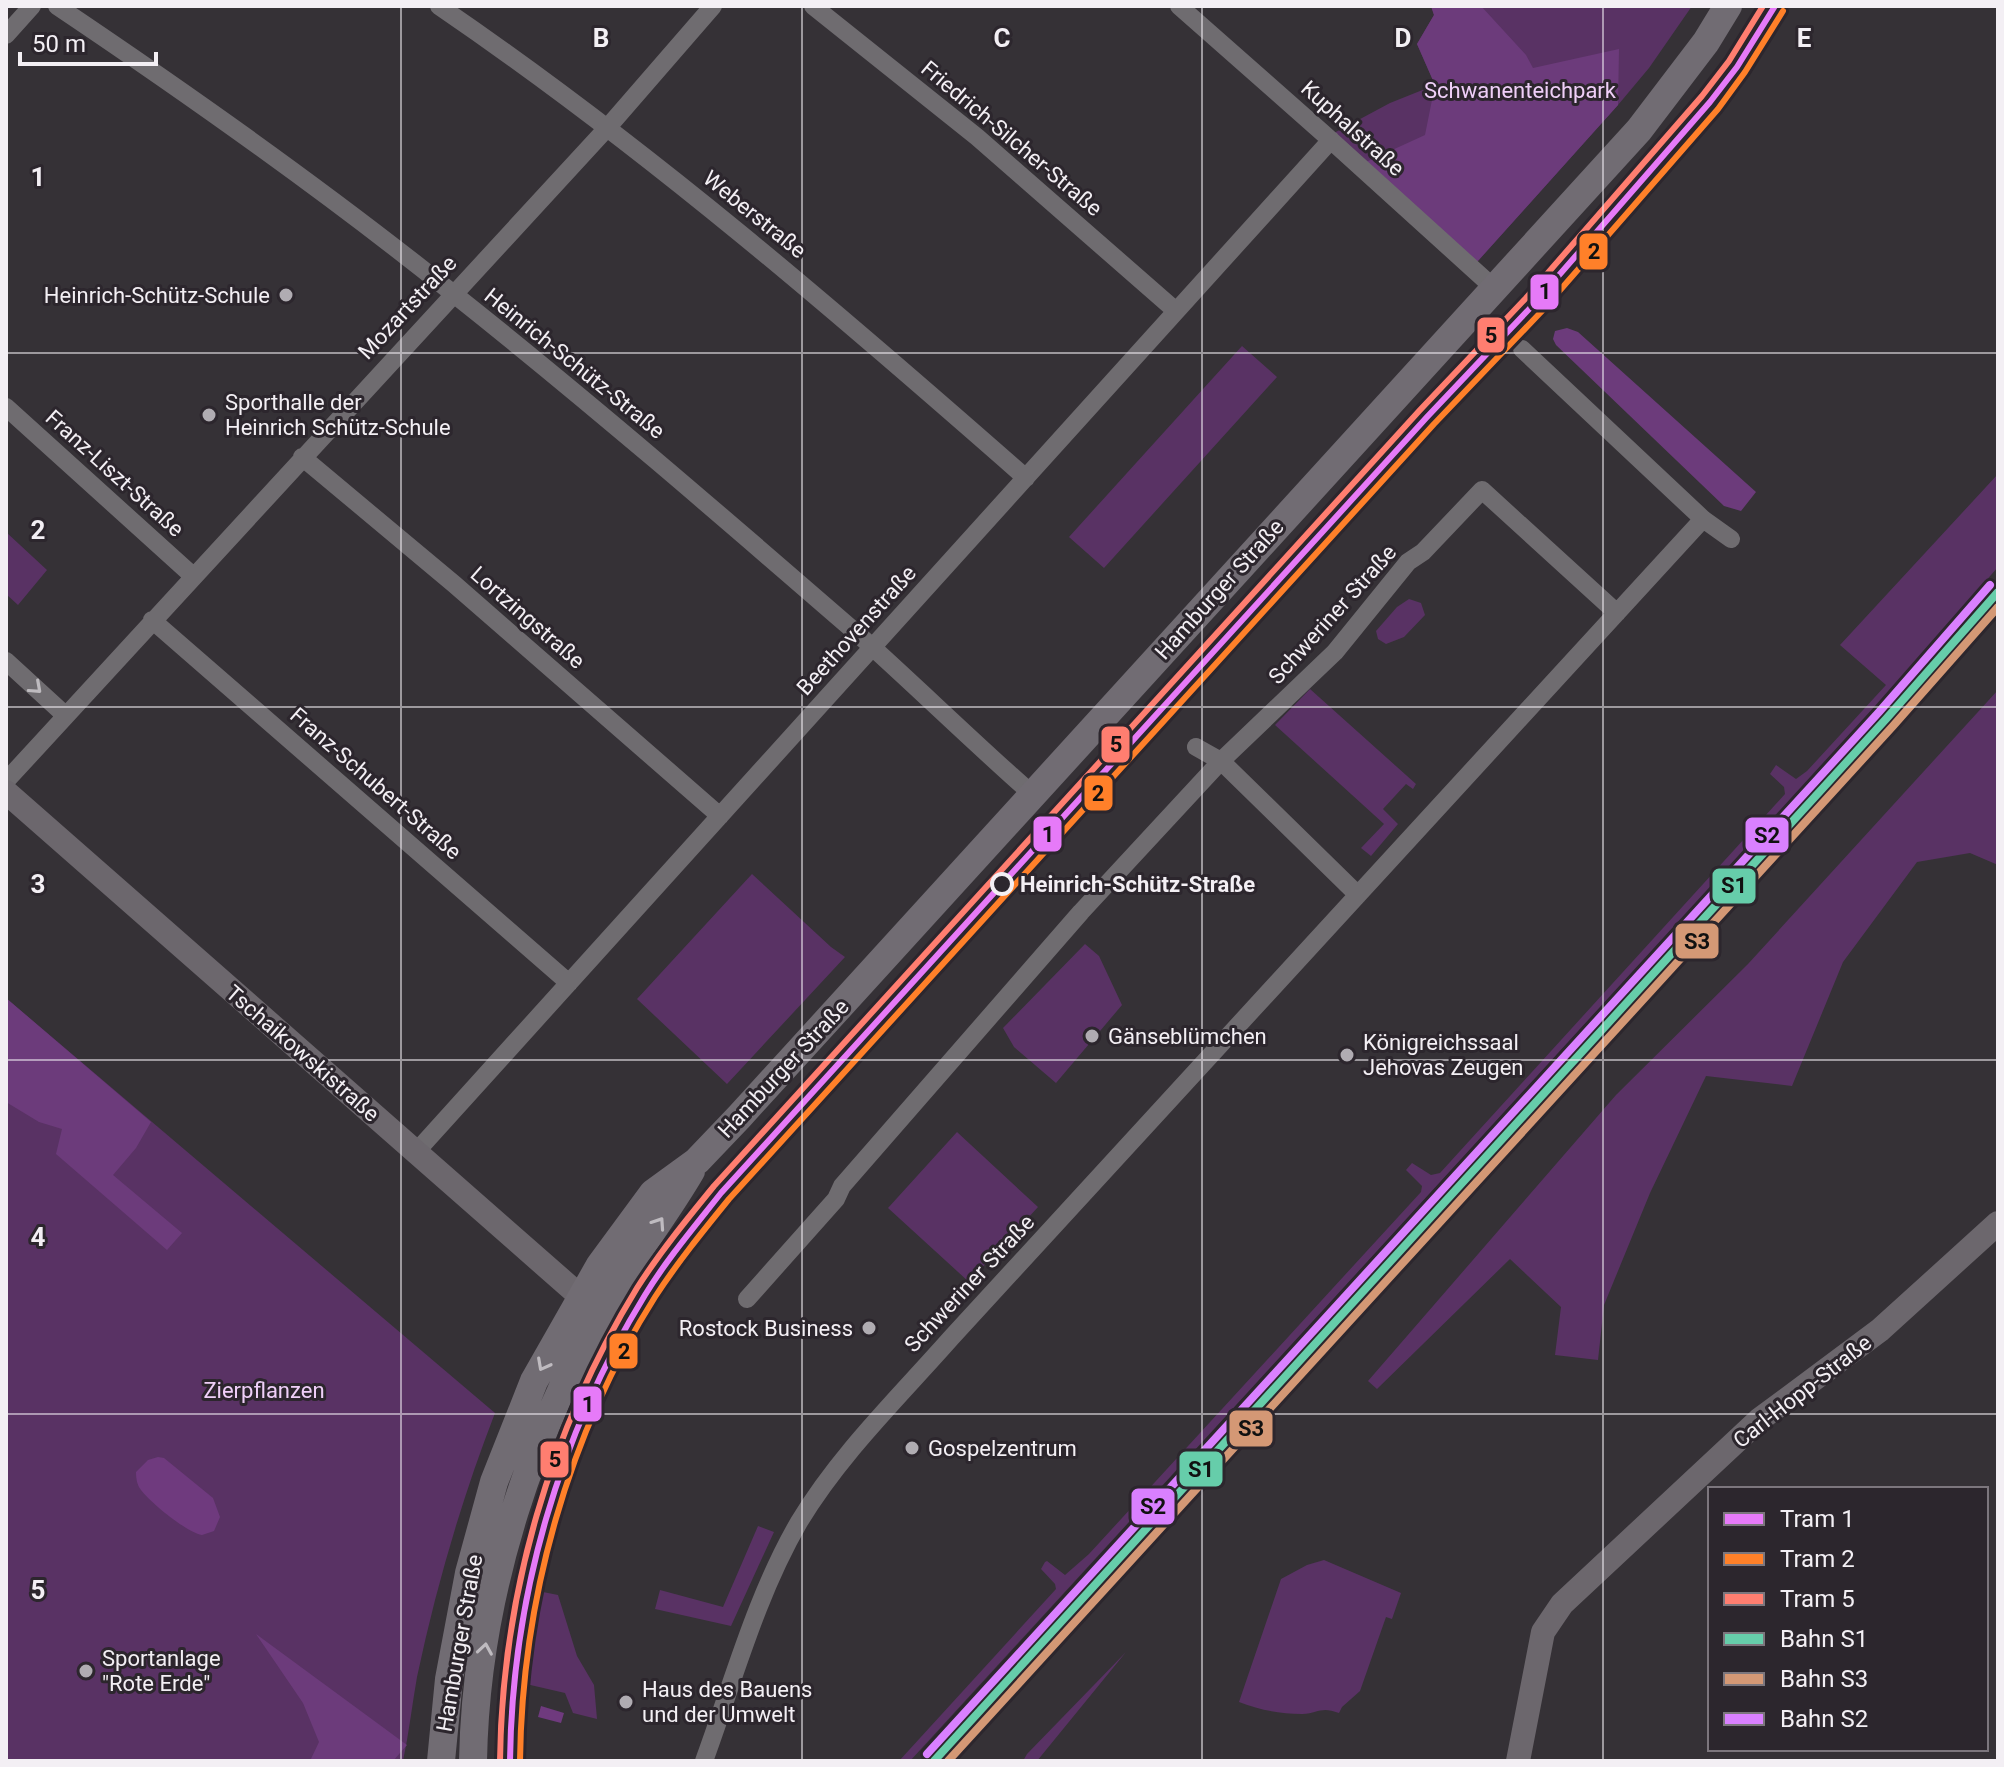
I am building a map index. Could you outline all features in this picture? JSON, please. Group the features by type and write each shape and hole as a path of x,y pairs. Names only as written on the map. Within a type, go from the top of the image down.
{"main road":[{"name":"Hamburger Straße","path":"473,1761 473,1726 485,1648 510,1527 607,1255 653,1193 697,1161 1639,130 1706,42 1728,6"},
{"name":"Hamburger Straße","path":"441,1761 449,1679 463,1600 481,1526 507,1445 534,1381 591,1305"}],"street":[{"path":"6,35 32,6"},
{"name":"Heinrich-Schütz-Straße","path":"57,6 252,141 453,293 629,437 872,648 1032,794"},
{"name":"Weberstraße","path":"439,6 528,66 608,127 809,289 1026,478"},
{"name":"Mozartstraße","path":"6,781 608,127 713,6"},
{"name":"Friedrich-Silcher-Straße","path":"813,6 977,137 1176,311"},
{"name":"Kuphalstraße","path":"1179,6 1494,288"},
{"name":"Beethovenstraße","path":"416,1152 1331,140"},
{"path":"1522,349 1703,519 1731,539"},
{"name":"Franz-Liszt-Straße","path":"6,407 193,576"},
{"name":"Lortzingstraße","path":"302,457 454,584 720,816"},
{"name":"Schweriner Straße","path":"747,1299 1081,912 1221,761 1335,652 1408,562 1423,552 1482,490 1617,613"},
{"name":"Schweriner Straße","path":"704,1761 768,1588 798,1524 823,1486 892,1404 1703,519"},
{"name":"Franz-Schubert-Straße","path":"152,620 569,983"},
{"path":"6,661 65,715"},
{"path":"1196,747 1221,761 1358,895"},
{"name":"Tschaikowskistraße","path":"6,792 591,1305"},
{"name":"Carl-Hopp-Straße","path":"1518,1761 1543,1632 1562,1604 1759,1420 1880,1330 1998,1223"}],"green space":[{"name":"Schwanenteichpark","path":"1431,6 1692,6 1649,68 1618,105 1477,262 1334,133 1390,103 1435,85 1417,44 1434,15"},
{"name":"Schwanenteichpark","path":"1431,6 1481,6 1526,55 1533,68 1619,49 1618,105 1477,262 1366,162 1425,135 1435,85 1417,44 1434,15"},
{"path":"1567,328 1578,332 1756,492 1741,511 1724,506 1556,345 1553,339 1555,331"},
{"path":"1242,346 1277,377 1104,568 1069,537"},
{"path":"1998,474 1998,567 1871,712 910,1761 899,1761 1056,1589 1041,1569 1045,1562 1065,1575 1089,1554 1421,1192 1422,1186 1406,1170 1412,1163 1431,1175 1440,1173 1785,794 1784,787 1770,774 1776,765 1796,779 1807,771 1886,685 1840,645"},
{"path":"6,532 47,570 18,605 6,594"},
{"path":"1409,599 1421,603 1425,615 1404,637 1386,644 1378,639 1376,631 1397,607"},
{"path":"1310,689 1416,784 1413,789 1406,784 1383,809 1398,824 1371,856 1361,848 1384,824 1275,725"},
{"path":"1998,690 1998,865 1970,853 1917,862 1843,962 1792,1086 1706,1076 1650,1193 1604,1305 1598,1360 1555,1355 1561,1307 1510,1259 1377,1389 1368,1381 1616,1095 1748,964"},
{"path":"752,874 845,957 727,1084 637,999"},
{"path":"1085,944 1099,956 1122,1005 1056,1083 1014,1047 1003,1028"},
{"name":"Zierpflanzen","path":"6,998 495,1413 441,1576 417,1677 403,1761 6,1761"},
{"path":"6,998 151,1122 136,1148 113,1175 182,1233 167,1250 56,1154 62,1129 39,1122 6,1102"},
{"path":"957,1132 1038,1207 969,1282 888,1208"},
{"path":"758,1526 774,1532 731,1626 655,1609 660,1590 723,1607"},
{"path":"1324,1560 1401,1593 1392,1619 1386,1617 1360,1691 1339,1713 1324,1710 1286,1713 1239,1702 1281,1579"},
{"path":"538,1591 558,1595 577,1656 594,1685 597,1719 573,1713 565,1693 526,1684 523,1671"},
{"path":"256,1634 407,1745 393,1761 310,1761 319,1742 303,1703"},
{"path":"1126,1652 1037,1761 1023,1761 1027,1754"}],"shaded area":[{"path":"164,1458 213,1498 220,1517 214,1531 202,1535 187,1529 141,1490 136,1472 148,1460"},
{"path":"541,1706 564,1713 561,1723 538,1717"}],"tram line":[{"name":"5","path":"500,1761 510,1637 521,1576 537,1516 579,1398 606,1342 655,1262 714,1186 1420,410 1526,298 1702,96 1729,61 1763,6"},
{"name":"1","path":"510,1761 520,1639 546,1519 588,1404 615,1348 662,1269 721,1193 1427,417 1533,305 1710,102 1737,67 1775,6"},
{"name":"2","path":"520,1761 530,1639 556,1520 597,1405 624,1350 672,1272 729,1199 1434,424 1541,312 1718,109 1783,11"}],"rail line":[{"name":"S2","path":"927,1754 1879,712 1990,585"},
{"name":"S1","path":"934,1761 1886,719 1998,592"},
{"name":"S3","path":"948,1761 1893,726 1998,607"}],"place":[{"name":"Heinrich-Schütz-Schule","path":"286,295"},
{"name":"Sporthalle der Heinrich Schütz-Schule","path":"209,415"},
{"name":"Heinrich-Schütz-Straße","path":"1002,884"},
{"name":"Gänseblümchen","path":"1092,1036"},
{"name":"Königreichssaal Jehovas Zeugen","path":"1347,1055"},
{"name":"Rostock Business","path":"869,1328"},
{"name":"Gospelzentrum","path":"912,1448"},
{"name":"Sportanlage \"Rote Erde\"","path":"86,1671"},
{"name":"Haus des Bauens und der Umwelt","path":"626,1702"}]}
